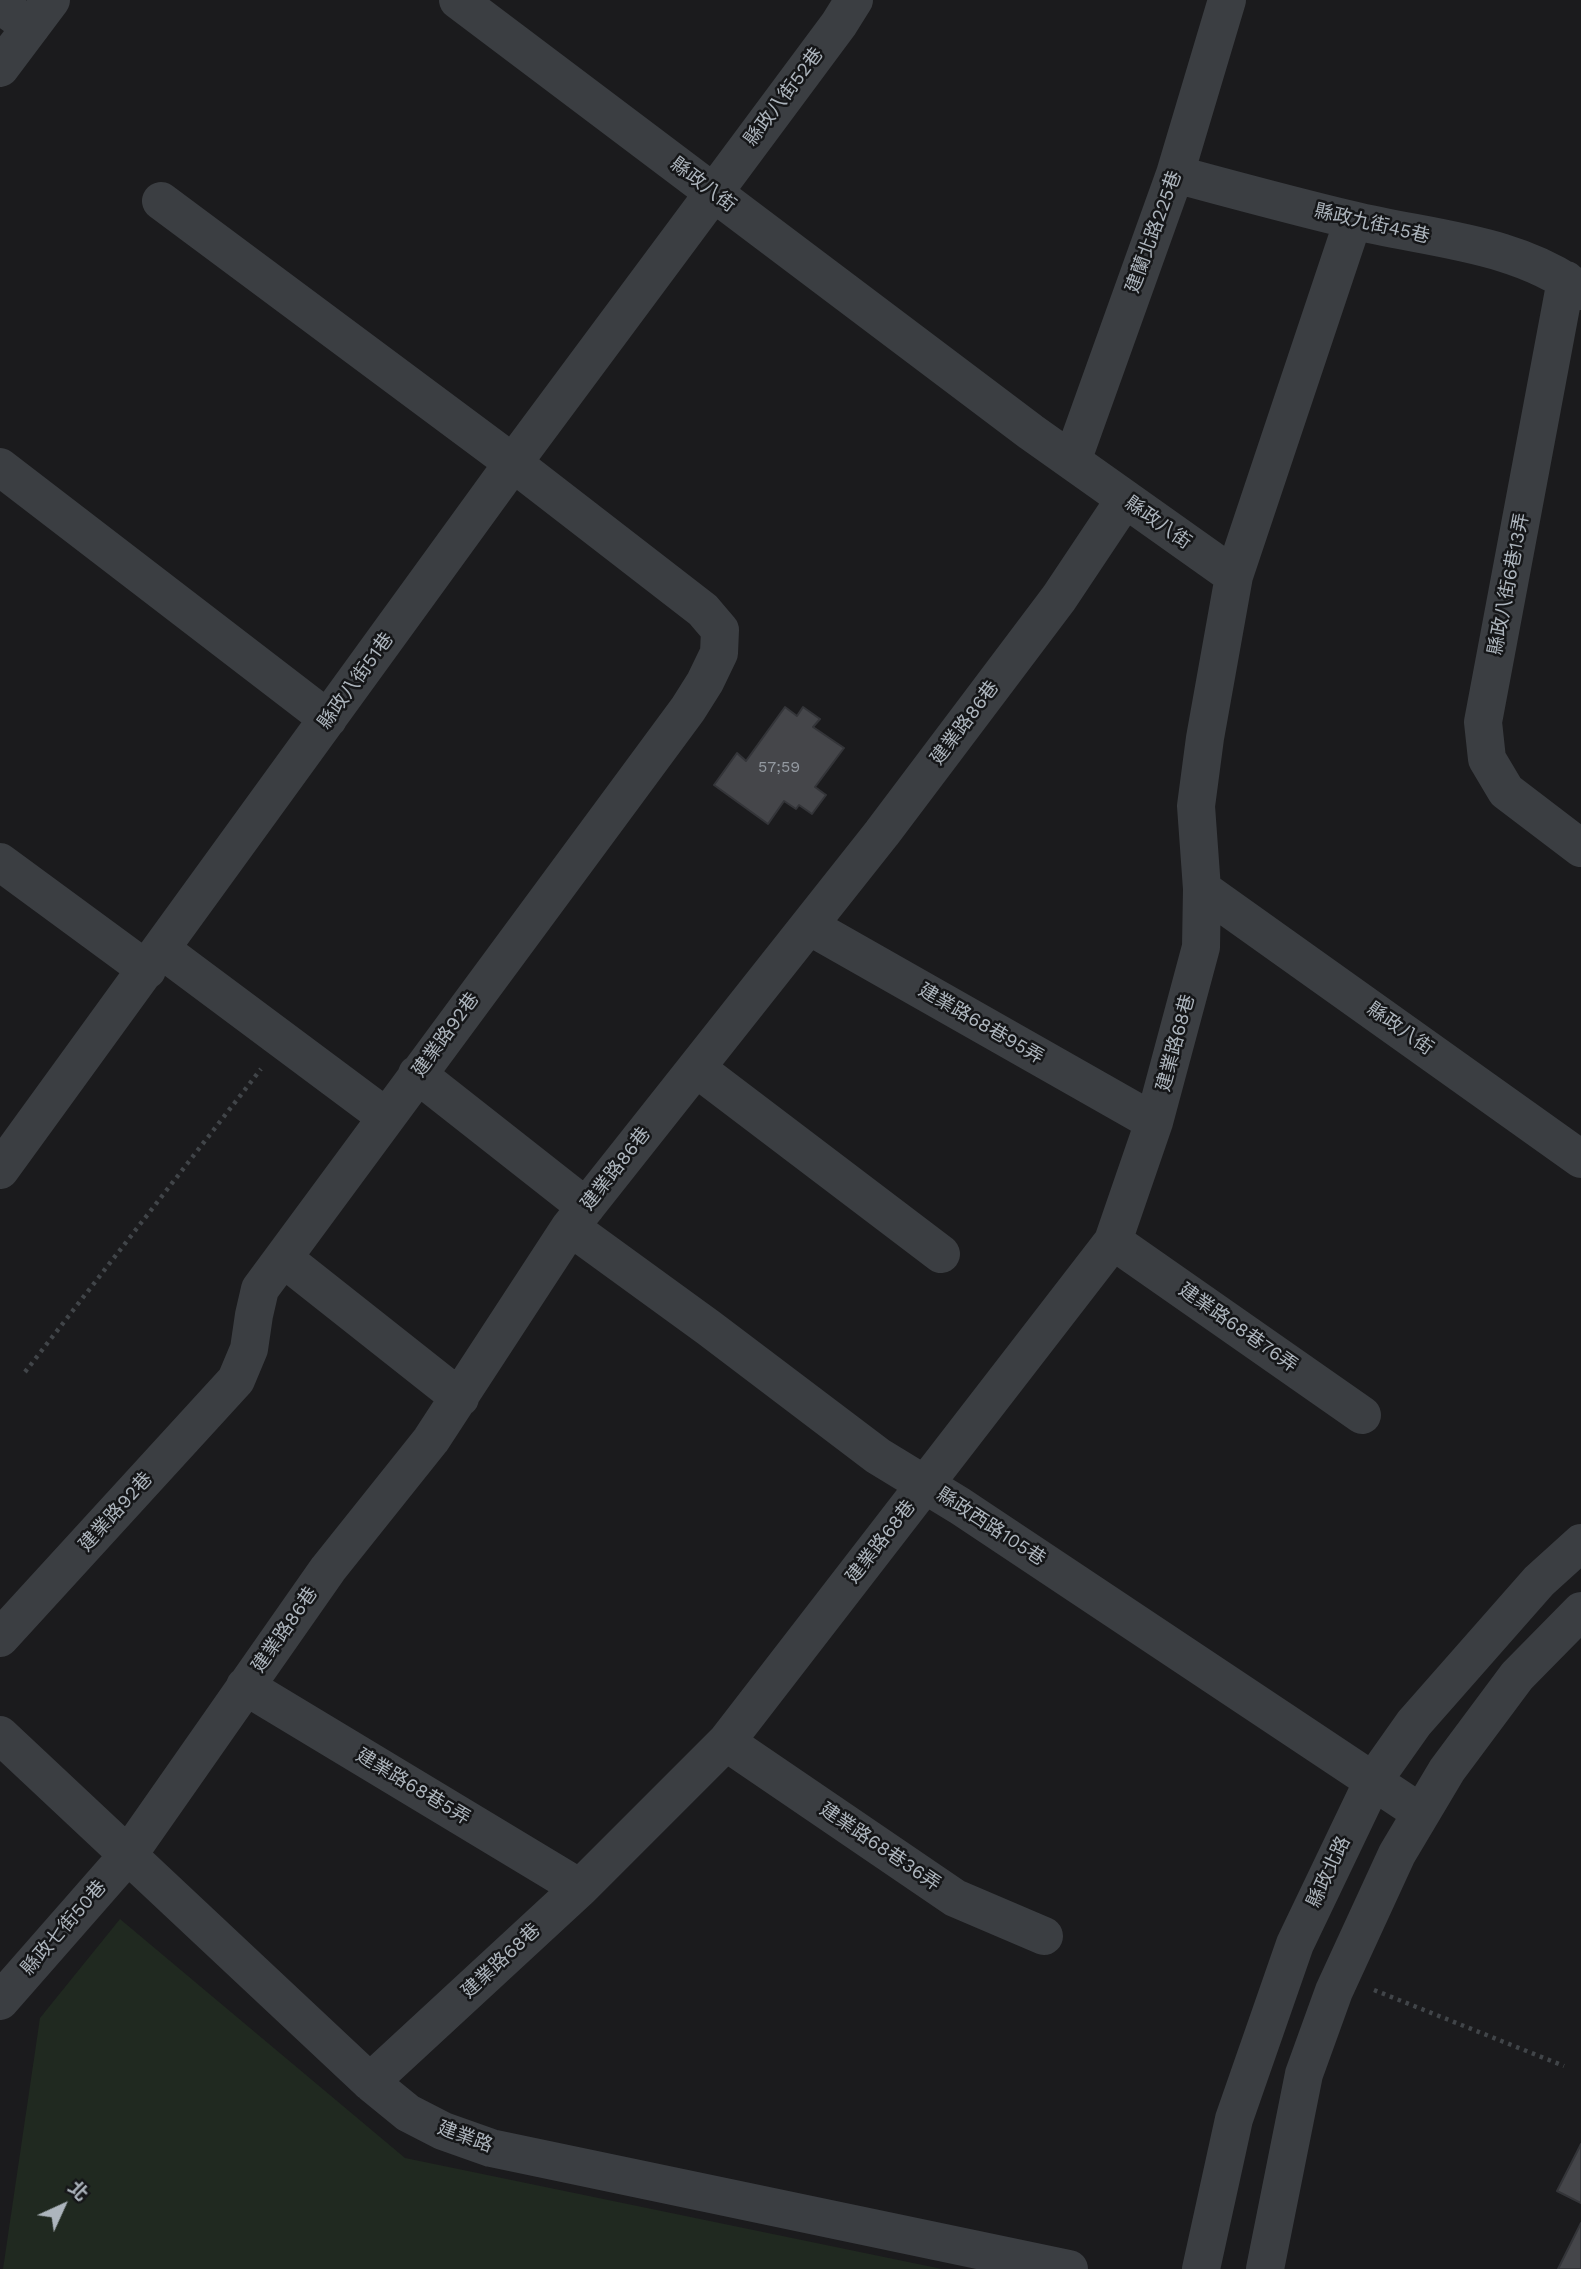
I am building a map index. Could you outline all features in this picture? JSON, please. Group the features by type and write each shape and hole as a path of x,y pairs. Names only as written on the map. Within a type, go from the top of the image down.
{"street":[{"name":"縣政八街","path":"458,0 1072,461 1234,576"},
{"name":"縣政八街52巷","path":"713,192 854,0"},
{"name":"建蘭北路225巷","path":"1072,461 1175,174 1227,0"},
{"path":"0,5 41,13 0,68"},
{"name":"縣政九街45巷","path":"1175,174 1353,221 1514,255 1576,282"},
{"name":"縣政八街51巷","path":"0,1170 713,192"},
{"name":"建業路92巷","path":"0,1638 236,1380 249,1349 260,1289 688,709 719,653 720,630 703,610 513,463 161,201"},
{"path":"1202,888 1196,806 1205,738 1234,576 1353,221"},
{"name":"縣政八街6巷13弄","path":"1576,282 1483,722 1487,759 1506,791 1581,848"},
{"path":"0,467 328,719"},
{"name":"建業路86巷","path":"128,1855 328,1569 392,1491 460,1398 578,1217 882,833 1059,598 1125,499"},
{"path":"0,862 284,1040 386,1117"},
{"name":"縣政八街","path":"1202,888 1581,1158"},
{"name":"建業路68巷","path":"370,2082 580,1888 726,1742 1114,1241 1154,1122 1201,947 1202,888"},
{"name":"建業路68巷95弄","path":"809,926 1154,1122"},
{"path":"696,1068 941,1254"},
{"name":"縣政西路105巷","path":"417,1074 578,1217 709,1328 878,1456 926,1484 1421,1813"},
{"name":"建業路68巷76弄","path":"1114,1241 1362,1415"},
{"path":"282,1258 460,1398"},
{"name":"縣政北路","path":"1201,2269 1234,2119 1295,1944 1373,1781 1414,1723 1530,1591 1581,1543"},
{"path":"1265,2269 1304,2074 1340,1977 1397,1854 1447,1770 1517,1676 1581,1611"},
{"name":"建業路68巷5弄","path":"245,1686 580,1888"},
{"name":"建業路","path":"0,1735 370,2082 408,2113 443,2131 491,2148 1069,2269"},
{"name":"建業路68巷36弄","path":"726,1742 955,1898 1044,1936"},
{"name":"縣政七街50巷","path":"0,2001 128,1855"}],"path":[{"path":"25,1372 284,1040"},
{"path":"1340,1977 1564,2066"}],"shaded area":[{"path":"120,1919 405,2158 942,2269 3,2269 40,2018"}],"building":[{"path":"785,707 797,716 803,707 820,719 813,727 844,748 815,787 826,795 812,814 799,805 796,809 784,801 768,824 714,785 737,753 746,761"},
{"path":"1581,2144 1581,2203 1557,2191"},
{"path":"1581,2223 1581,2269 1558,2269"}]}
